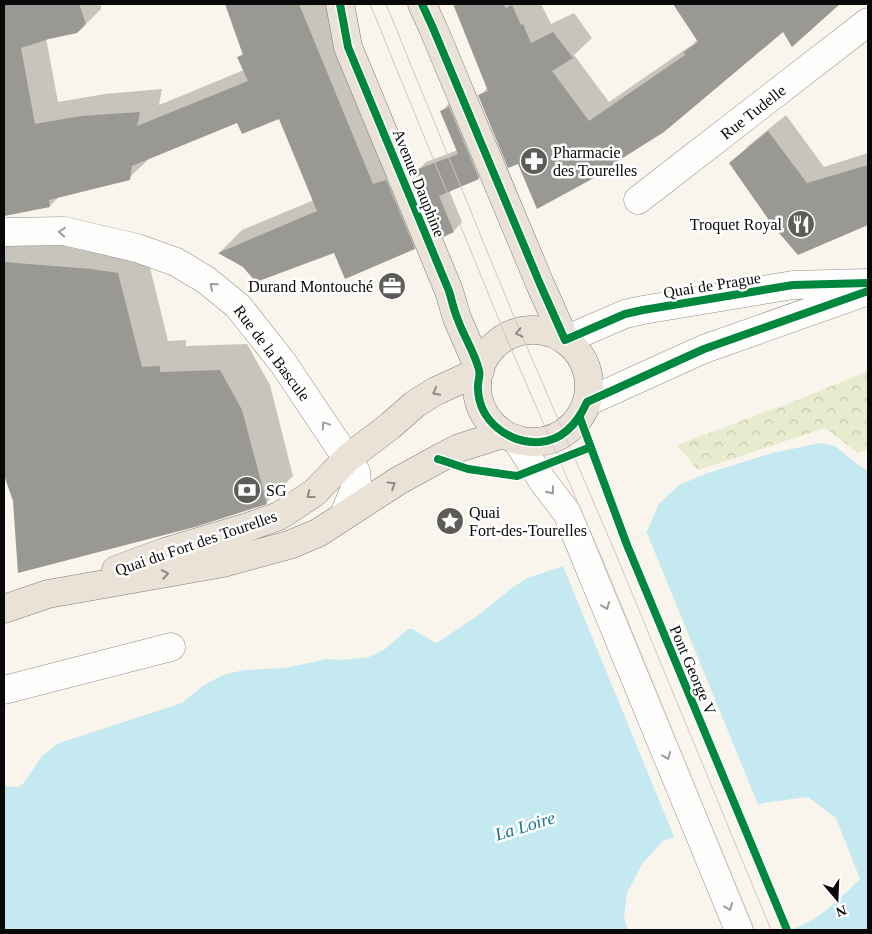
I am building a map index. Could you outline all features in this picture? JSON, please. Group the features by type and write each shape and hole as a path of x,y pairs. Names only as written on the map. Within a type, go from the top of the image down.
{"main road":[{"name":"Avenue Dauphine","path":"340,4 348,47 480,371"},
{"path":"422,4 434,28 536,275 565,340"},
{"path":"536,330 565,340 578,352 586,368 589,385 587,402 580,418 558,437 541,442 510,436 490,422 481,406 478,388 480,371 490,352 513,334 536,330"},
{"name":"Quai du Fort des Tourelles","path":"48,594 162,553 279,516 314,493 348,458 415,404 480,371"},
{"name":"Quai du Fort des Tourelles","path":"48,594 223,564 289,545 318,533 398,481 460,448 510,436"},
{"path":"4,609 48,594"}],"street":[{"name":"Rue Tudelle","path":"638,200 868,22"},
{"name":"Rue de la Bascule","path":"4,232 64,232 137,248 176,262 206,280 238,306 283,363 356,472 357,483 344,515"},
{"name":"Quai de Prague","path":"565,340 626,314 643,310 793,285 868,283"},
{"path":"587,402 704,349 868,292"},
{"path":"510,436 567,513 739,930"},
{"path":"4,690 171,647"}],"green space":[{"path":"868,371 868,449 858,453 825,428 698,470 677,445 800,399"}],"water":[{"name":"La Loire","path":"821,443 835,446 861,467 868,470 868,930 791,930 820,915 860,879 836,818 808,797 763,803 663,841 642,864 627,893 624,918 628,930 4,930 4,786 17,787 23,784 42,756 59,743 182,703 204,685 223,675 244,670 285,668 327,659 341,660 369,657 385,649 408,629 413,629 435,643 481,613 513,587 528,578 646,533 659,504 679,485 708,473 772,453"}],"pier":[{"path":"647,533 759,807 675,839 563,566"}],"building":[{"path":"4,4 79,4 86,24 77,33 21,48 35,124 81,116 140,112 137,126 248,81 237,57 243,55 225,4 299,4 373,184 386,180 415,249 345,279 334,253 256,282 243,267 218,253 317,211 279,119 242,134 237,123 132,166 130,180 49,200 50,207 4,216"},
{"path":"453,4 503,4 506,8 512,5 531,43 553,32 573,58 552,71 589,121 685,55 684,52 698,42 673,4 840,4 792,47 783,32 664,132 618,161 603,173 537,209 518,164 508,168 478,95 488,91"},
{"path":"449,107 479,179 439,196 454,232 443,237 416,170 458,154 440,111"},
{"path":"768,131 807,183 868,165 868,225 798,255 773,226 729,163"},
{"path":"4,262 118,273 142,367 160,366 160,372 220,370 242,410 267,504 195,527 18,573 13,501 4,475"}],"tram line":[{"path":"370,4 506,337 601,556 754,930"},
{"path":"386,4 512,312 615,552 771,930"}],"cycle path":[{"path":"340,4 348,47 449,291 455,313 477,364 480,401 490,420 507,435 528,442 549,441 563,434 575,423 587,402 704,349 868,291"},
{"path":"422,4 565,340 625,314 643,310 793,285 868,283"},
{"name":"Pont George V","path":"580,418 627,545 787,930"},
{"path":"438,459 468,469 517,476 591,447"}],"place":[{"name":"Pharmacie des Tourelles","path":"534,161"},
{"name":"Troquet Royal","path":"801,224"},
{"name":"Durand Montouché","path":"392,286"},
{"name":"SG","path":"247,490"},
{"name":"Quai Fort-des-Tourelles","path":"450,521"}]}
